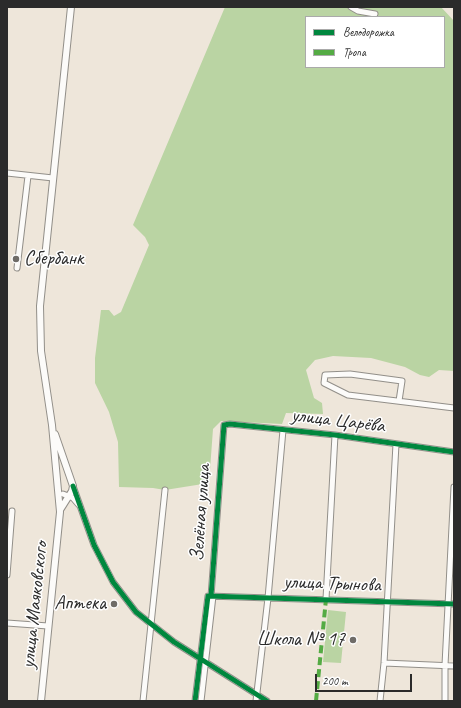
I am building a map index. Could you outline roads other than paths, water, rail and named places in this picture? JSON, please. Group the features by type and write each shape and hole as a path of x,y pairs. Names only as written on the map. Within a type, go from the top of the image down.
{"main road":[{"path":"64,492 43,374 40,317 71,7"},
{"path":"52,425 73,485"},
{"path":"64,492 61,483 65,481 73,485"},
{"path":"64,492 73,485"},
{"name":"улица Маяковского","path":"41,701 60,512 64,492"},
{"name":"улица Маяковского","path":"60,512 64,492"}],"street":[{"path":"351,7 358,11 375,14"},
{"path":"7,174 53,178"},
{"path":"17,268 28,176"},
{"path":"399,401 402,381 350,374 325,375 324,383 348,395 454,408"},
{"name":"улица Царёва","path":"223,432 224,425 230,424 335,435 454,452"},
{"path":"256,701 268,598 283,430"},
{"name":"Зелёная улица","path":"201,701 206,663 223,432"},
{"path":"326,599 335,435"},
{"path":"380,701 384,663 396,444"},
{"path":"73,485 94,545 113,582 136,612 151,626 201,660 267,701"},
{"path":"445,701 445,665 451,604 454,487"},
{"path":"144,701 165,490"},
{"path":"64,492 76,501 80,507"},
{"path":"7,575 12,511"},
{"name":"Зелёная улица","path":"196,701 211,596"},
{"name":"улица Трынова","path":"211,596 451,604"},
{"path":"7,623 48,626"},
{"path":"384,663 454,666"}],"place":[{"name":"Сбербанк","path":"16,259"},
{"name":"Аптека","path":"114,604"},
{"name":"Школа № 17","path":"353,640"}]}
